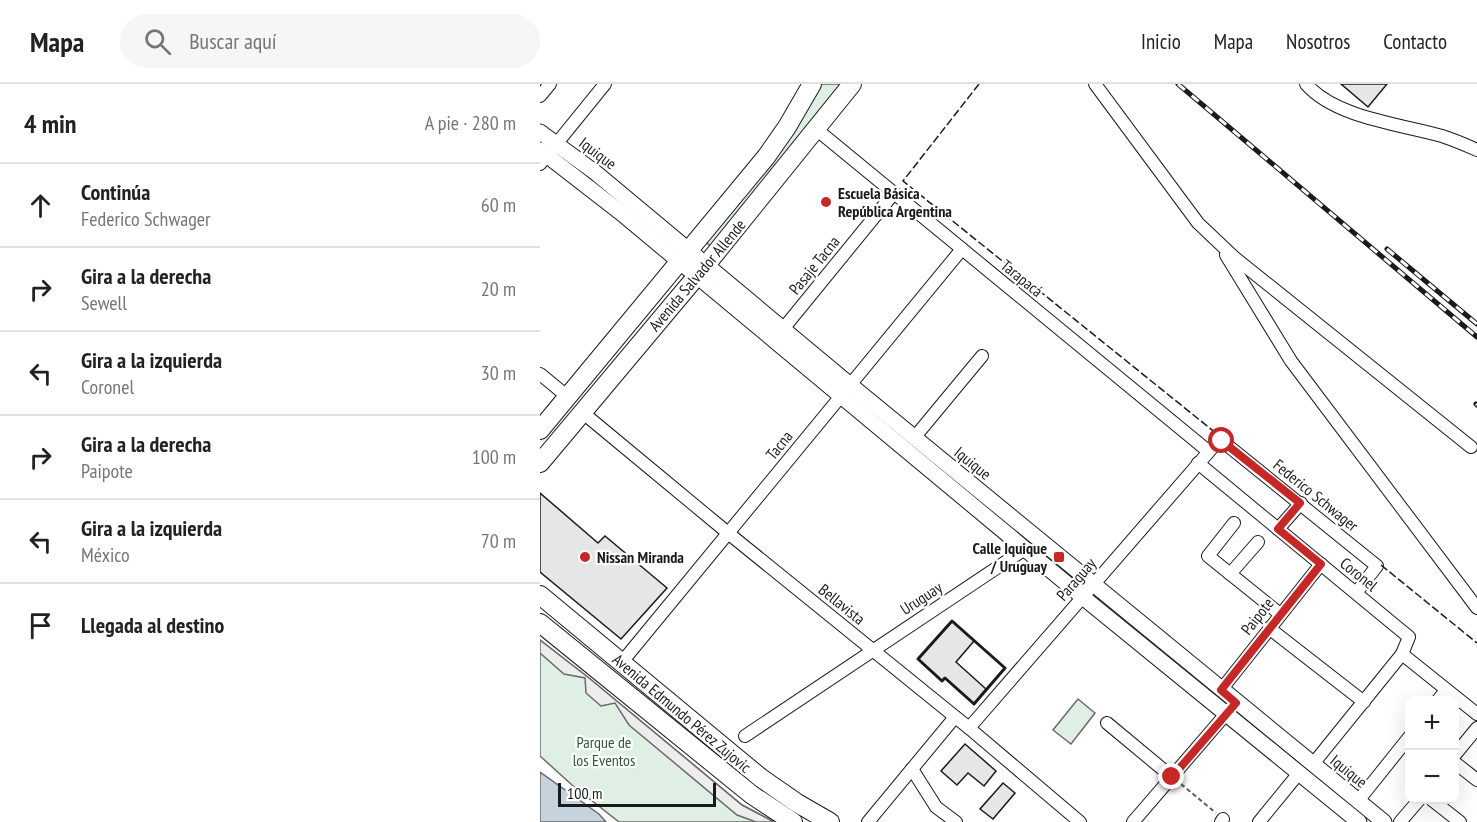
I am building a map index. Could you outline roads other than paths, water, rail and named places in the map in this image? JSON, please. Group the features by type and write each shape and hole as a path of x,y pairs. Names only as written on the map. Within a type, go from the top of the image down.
{"highway":[{"name":"Avenida Salvador Allende","path":"540,463 701,271 852,84"},
{"name":"Avenida Salvador Allende","path":"540,430 685,257 765,157 787,127 806,88"},
{"name":"Avenida Edmundo Pérez Zujovic","path":"540,595 761,778 796,803 830,822"},
{"name":"Avenida Edmundo Pérez Zujovic","path":"540,623 752,795 793,822"}],"main road":[{"name":"Iquique","path":"540,132 546,153 596,173 685,257 846,390 1025,549 1088,591 1221,690 1231,708 1313,764 1384,822"},
{"name":"Iquique","path":"701,271 783,329 846,390 914,438 1088,591 1231,708 1299,773 1359,822"}],"street":[{"path":"540,96 550,84"},
{"path":"546,153 605,84"},
{"path":"1095,84 1198,223 1235,258 1471,447"},
{"path":"1306,84 1316,95 1341,109 1445,137 1477,150"},
{"name":"Tarapacá","path":"816,129 1208,451"},
{"name":"Pasaje Tacna","path":"783,329 894,193"},
{"path":"1218,242 1291,361 1477,608"},
{"name":"Tacna","path":"622,662 962,249"},
{"path":"914,438 982,356"},
{"path":"540,374 568,397"},
{"name":"Bellavista","path":"582,411 728,533 969,728 1080,822"},
{"name":"Federico Schwager","path":"1208,451 1217,441 1222,441 1377,566 1356,593"},
{"name":"Paraguay","path":"969,728 1208,451"},
{"name":"Coronel","path":"1198,463 1409,636 1402,654"},
{"path":"1278,529 1300,503"},
{"path":"1234,523 1208,556 1280,614"},
{"path":"1230,574 1258,542"},
{"name":"Uruguay","path":"745,736 1025,549"},
{"name":"Paipote","path":"1221,690 1321,564"},
{"path":"1269,628 1364,702"},
{"path":"1313,764 1402,654 1477,714"},
{"path":"1441,696 1446,690"},
{"path":"1133,822 1231,708"},
{"path":"868,822 955,717"},
{"path":"1107,723 1172,777"},
{"path":"1459,751 1477,728"},
{"path":"1358,801 1405,742"},
{"path":"1459,765 1477,780"},
{"path":"912,768 936,807 956,821"},
{"path":"1259,822 1299,773"},
{"path":"1401,822 1416,804"},
{"path":"1437,804 1460,822"}],"railway":[{"path":"1178,84 1477,337"},
{"path":"1387,249 1477,324"}],"place":[{"name":"Escuela Básica República Argentina","path":"826,202"},
{"name":"Nissan Miranda","path":"585,557"},
{"name":"Calle Iquique / Uruguay","path":"1059,557"}],"park label":[{"name":"Parque de los Eventos","path":"604,751"}]}
